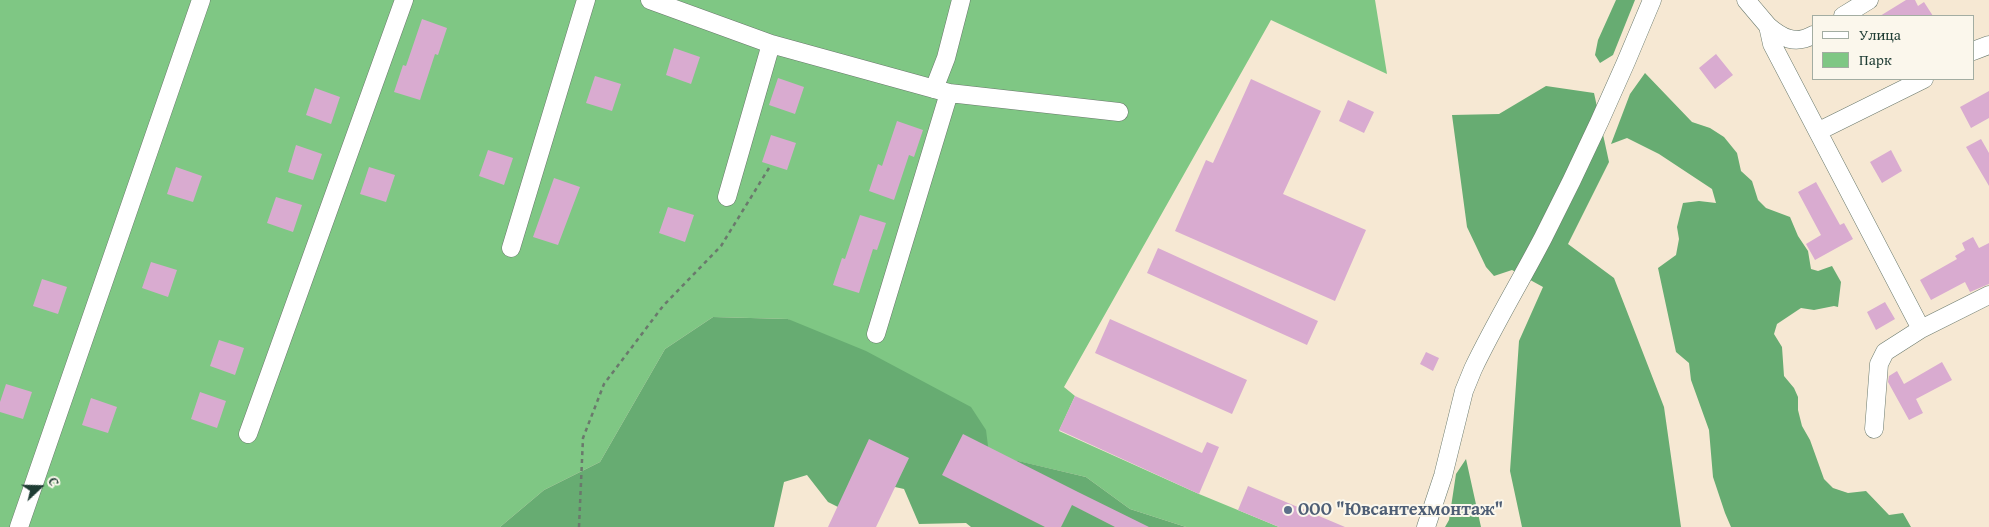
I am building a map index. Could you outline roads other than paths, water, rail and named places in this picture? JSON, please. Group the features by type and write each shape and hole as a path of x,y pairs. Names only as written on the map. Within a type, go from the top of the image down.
{"street":[{"path":"19,527 201,0"},
{"path":"248,434 404,0"},
{"path":"511,248 586,0"},
{"path":"650,0 770,44 941,91 1119,112"},
{"path":"876,334 941,91 946,58 961,0"},
{"path":"1426,527 1443,476 1464,391 1472,369 1543,238 1590,144 1623,72 1652,0"},
{"path":"1746,0 1768,26 1780,36 1796,42 1812,35"},
{"path":"1845,15 1869,0"},
{"path":"1768,26 1772,44 1921,328"},
{"path":"727,197 770,44"},
{"path":"1974,51 1989,45"},
{"path":"1819,131 1922,80"},
{"path":"1874,429 1879,364 1885,352 1921,328 1989,295"}],"place":[{"name":"ООО \"Ювсантехмонтаж\"","path":"1288,510"}]}
